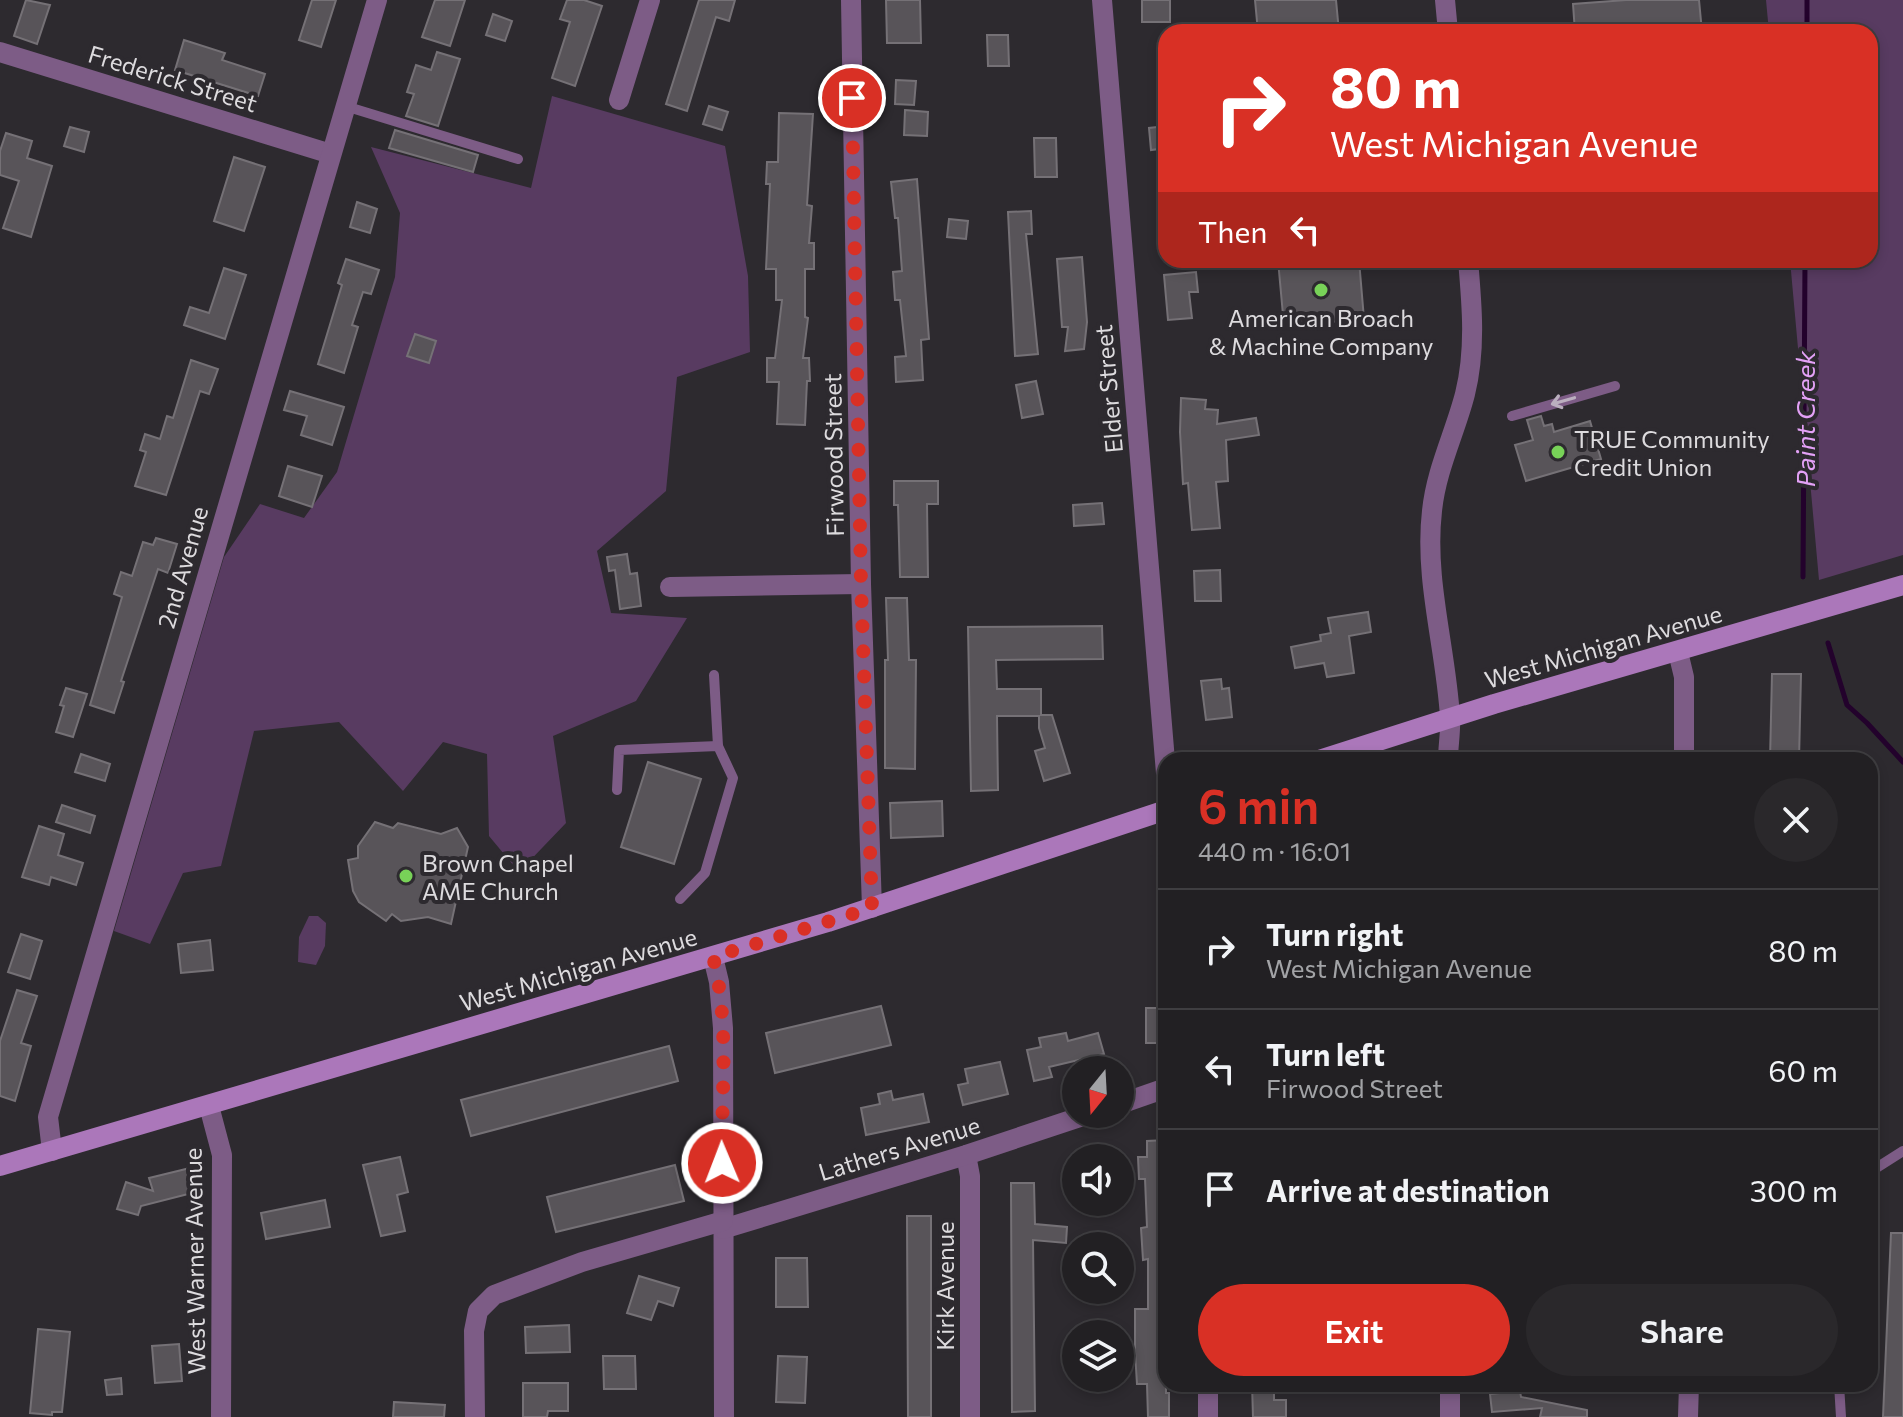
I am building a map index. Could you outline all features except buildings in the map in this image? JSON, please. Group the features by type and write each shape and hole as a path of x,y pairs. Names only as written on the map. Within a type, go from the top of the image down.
{"main road":[{"name":"West Michigan Avenue","path":"1345,752 1494,704 1903,585"},
{"name":"West Michigan Avenue","path":"0,1166 713,957 872,908 1158,813"}],"street":[{"name":"2nd Avenue","path":"52,1151 48,1117 377,0"},
{"path":"619,100 650,0"},
{"name":"Firwood Street","path":"851,0 861,584 872,908"},
{"name":"Elder Street","path":"1102,0 1164,752"},
{"path":"1445,0 1447,24"},
{"name":"Frederick Street","path":"0,52 331,154"},
{"path":"1448,752 1450,719 1431,552 1431,512 1437,477 1470,366 1473,330 1469,268"},
{"path":"670,587 861,584"},
{"path":"1678,652 1684,677 1684,752"},
{"path":"713,957 719,982 723,1028 724,1417"},
{"path":"1134,1099 1158,1091"},
{"name":"West Warner Avenue","path":"209,1106 222,1155 221,1417"},
{"name":"Lathers Avenue","path":"475,1417 474,1331 478,1311 494,1295 582,1262 966,1155 1062,1123"},
{"name":"Kirk Avenue","path":"966,1155 970,1176 970,1417"},
{"path":"1208,1392 1208,1417"},
{"path":"1450,1392 1450,1417"},
{"path":"1688,1417 1689,1392"}],"lane":[{"path":"345,106 518,159"},
{"path":"1512,416 1615,386"},
{"path":"680,899 705,873 733,778 718,746 714,675"},
{"path":"617,790 619,750 718,746"},
{"path":"1878,1167 1903,1151"},
{"path":"1839,1392 1841,1417"}],"shaded area":[{"path":"1766,0 1903,0 1903,555 1819,580 1791,268 1878,268 1878,24 1768,24"},
{"path":"552,96 725,146 748,276 750,352 677,377 666,491 597,551 611,613 687,618 636,701 553,736 566,823 519,872 489,836 487,754 443,742 403,791 339,722 254,731 221,866 183,873 150,944 114,931 224,557 260,504 304,518 337,472 395,277 400,213 371,147 531,188"},
{"path":"309,916 318,916 326,923 325,946 316,965 298,962 299,937"}],"waterway":[{"name":"Paint Creek","path":"1807,0 1807,24"},
{"name":"Paint Creek","path":"1803,577 1805,268"},
{"name":"Paint Creek","path":"1828,643 1847,705 1903,762"}],"place":[{"name":"American Broach & Machine Company","path":"1321,290"},
{"name":"TRUE Community Credit Union","path":"1558,452"},
{"name":"Brown Chapel AME Church","path":"406,876"}],"route":[{"path":"722,1163 723,1028 719,982 713,957 872,908 861,584 852,98"}]}
